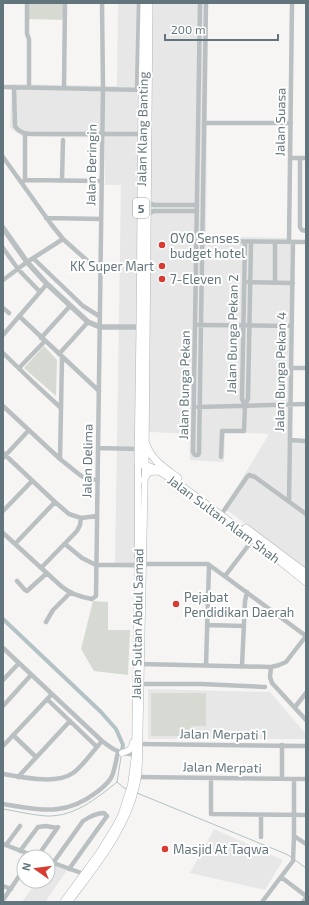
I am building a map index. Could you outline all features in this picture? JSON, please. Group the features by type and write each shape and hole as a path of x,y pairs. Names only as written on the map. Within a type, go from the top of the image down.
{"highway":[{"name":"Jalan Klang Banting","path":"143,327 142,134 144,3"},
{"name":"Jalan Klang Banting","path":"143,327 148,203 143,90 150,3"},
{"name":"Jalan Sultan Abdul Samad","path":"141,458 145,440 143,327"},
{"name":"Jalan Sultan Abdul Samad","path":"141,458 143,327"},
{"path":"145,440 150,454 160,464"},
{"path":"141,458 160,464"},
{"name":"Jalan Sultan Alam Shah","path":"141,458 306,573"},
{"name":"Jalan Sultan Alam Shah","path":"160,464 254,537 306,582"},
{"path":"144,480 149,472 161,472"}],"main road":[{"name":"Jalan Sultan Abdul Samad","path":"63,902 116,827 134,786 137,755 135,731 144,480 141,458"},
{"name":"Jalan Sultan Abdul Samad","path":"137,755 140,744 142,664 141,458"},
{"path":"120,753 128,752 131,749 135,731"},
{"path":"120,753 130,760 135,777"},
{"name":"Jalan Sultan Abdul Samad","path":"69,902 120,830 130,808 131,795"}],"street":[{"path":"27,3 29,88"},
{"path":"64,88 65,3"},
{"name":"Jalan Beringin","path":"100,327 103,89 102,3"},
{"path":"3,87 143,90 139,3"},
{"name":"Jalan Bunga Pekan","path":"197,407 193,452 195,455 198,455 199,453 197,407 199,241 204,122 200,3"},
{"name":"Jalan Bunga Pekan","path":"199,241 197,205 206,3"},
{"name":"Jalan Suasa","path":"291,242 290,158 292,3"},
{"path":"14,87 15,126 19,131 25,134 142,134"},
{"path":"204,122 291,123"},
{"path":"23,182 25,134"},
{"path":"62,180 63,140"},
{"path":"3,157 23,182 46,218 63,239 100,272"},
{"path":"290,158 306,158"},
{"path":"300,158 300,227 302,230 306,231"},
{"path":"23,182 62,180 101,181"},
{"path":"300,194 306,194"},
{"path":"148,203 154,205 197,205"},
{"path":"148,216 154,211 197,211"},
{"path":"46,218 101,218"},
{"path":"3,228 28,262 47,284 88,322 100,327 143,327"},
{"path":"3,280 33,258 63,239"},
{"path":"199,241 306,242"},
{"name":"Jalan Bunga Pekan 2","path":"244,242 242,399 245,405"},
{"name":"Jalan Bunga Pekan 2","path":"245,405 248,399 251,242"},
{"path":"275,242 275,282"},
{"name":"Jalan Bunga Pekan 4","path":"289,501 293,283 291,242"},
{"path":"3,248 18,269 40,292"},
{"path":"33,258 83,306 99,316"},
{"path":"244,282 293,283"},
{"path":"3,334 47,284"},
{"path":"19,368 70,306"},
{"path":"3,308 9,313"},
{"path":"19,316 99,391"},
{"path":"60,459 61,356 88,322"},
{"path":"198,325 292,326"},
{"name":"Jalan Delima","path":"70,593 92,599 96,596 100,327"},
{"path":"3,353 61,408"},
{"path":"291,368 306,368"},
{"path":"197,407 306,404"},
{"path":"222,457 222,431 244,431 245,405"},
{"path":"3,406 60,459 82,477 98,480"},
{"path":"29,430 4,456 69,514 81,518 97,516"},
{"path":"290,440 306,441"},
{"path":"98,448 141,458"},
{"path":"223,512 247,477 250,475 255,477 306,514"},
{"path":"3,511 32,481"},
{"path":"15,544 54,502"},
{"path":"41,568 77,531 81,518"},
{"path":"3,533 60,586 70,593 53,610 46,622"},
{"path":"225,576 254,537"},
{"path":"66,544 82,558 96,565 209,564 306,636 286,662 271,667 142,664"},
{"path":"206,665 209,564"},
{"path":"17,581 27,591 47,573"},
{"path":"242,666 245,601 247,592"},
{"path":"207,625 244,626"},
{"path":"3,648 102,742 120,753 137,755"},
{"path":"3,680 19,663"},
{"path":"271,667 270,674 275,688 306,720"},
{"path":"3,706 31,675"},
{"path":"141,684 265,686"},
{"path":"295,708 306,693"},
{"path":"3,746 52,694"},
{"path":"47,699 97,747"},
{"path":"18,777 70,722"},
{"path":"13,735 36,757"},
{"path":"3,774 36,779 63,777 77,770 102,742"},
{"name":"Jalan Merpati 1","path":"140,744 306,746"},
{"path":"282,745 282,779"},
{"path":"3,804 45,810 54,810 74,805 92,795 110,781 120,753"},
{"name":"Jalan Merpati","path":"135,777 306,779"},
{"path":"211,778 211,814 306,815"},
{"path":"262,902 293,861 294,779"},
{"path":"56,855 83,821 98,813 104,813 107,816 69,870"},
{"path":"260,837 261,815"},
{"path":"16,849 5,844 20,826"},
{"path":"22,849 38,827 58,827 41,849"},
{"path":"294,836 306,844"},
{"path":"56,865 84,874"},
{"path":"281,877 306,897 303,902"},
{"path":"3,900 16,881"},
{"path":"3,886 11,889"}],"shaded area":[{"path":"27,3 65,3 64,20 26,19"},
{"path":"118,3 208,3 206,236 291,238 288,441 306,442 306,569 224,508 269,434 225,432 224,462 190,460 189,434 135,431 135,568 115,567 121,185 105,185 105,138 22,136 10,128 12,84 117,86"},
{"path":"44,346 57,360 56,396 24,368"},
{"path":"93,601 108,602 108,630 130,630 128,675 94,671 81,649"},
{"path":"148,689 270,692 306,734 306,739 148,739"},
{"path":"151,693 206,693 206,726 193,726 193,736 151,736"},
{"path":"214,829 283,860 265,890 190,873"},
{"path":"56,866 67,870 56,886"},
{"path":"31,889 54,889 45,902 22,902"}],"waterway":[{"path":"3,619 101,712 116,729 123,745 122,750"},
{"path":"3,809 46,816 66,814 84,806 117,782 121,757"},
{"path":"117,782 126,789"},
{"path":"137,793 291,857"},
{"path":"295,860 306,868"}],"place":[{"name":"OYO Senses budget hotel","path":"162,245"},
{"name":"KK Super Mart","path":"162,266"},
{"name":"7-Eleven","path":"162,279"},
{"name":"Pejabat Pendidikan Daerah","path":"176,604"},
{"name":"Masjid At Taqwa","path":"165,849"}]}
